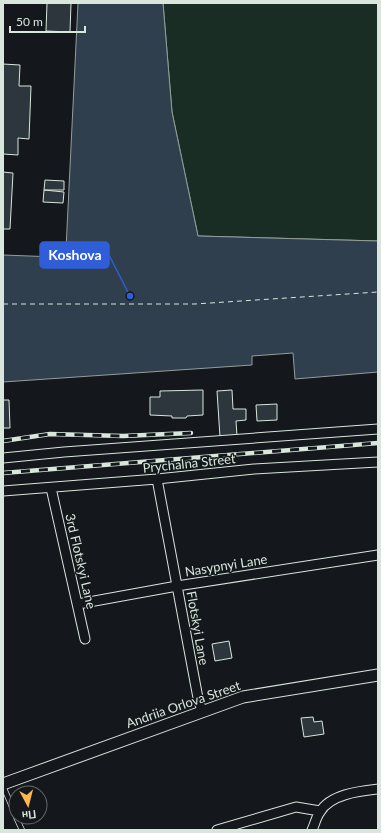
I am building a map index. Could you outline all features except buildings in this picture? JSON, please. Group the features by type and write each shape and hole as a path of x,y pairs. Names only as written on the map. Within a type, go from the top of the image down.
{"street":[{"path":"3,458 64,452 378,429"},
{"name":"Prychalna Street","path":"3,491 157,480 254,469 378,462"},
{"name":"Flotskyi Lane","path":"157,480 198,698 202,711"},
{"name":"3rd Flotskyi Lane","path":"51,488 85,639"},
{"name":"Nasypnyi Lane","path":"78,604 178,586 378,555"},
{"name":"Andriia Orlova Street","path":"3,785 243,697 378,676"},
{"path":"312,830 320,811 331,802 349,794 378,789"},
{"path":"217,830 296,807 320,811"}],"lane":[{"path":"3,785 8,797"}],"green space":[{"path":"163,3 378,3 378,241 198,236 172,112"}],"water":[{"path":"78,3 163,3 172,112 198,236 378,241 378,372 295,379 293,353 252,356 252,365 3,382 3,255 56,257 61,255 66,249"}],"ferry route":[{"path":"3,304 195,304 378,292"}],"railway":[{"path":"3,441 50,434 123,436 191,433"},
{"path":"3,473 378,443"}],"place":[{"name":"Koshova","path":"130,296"}]}
